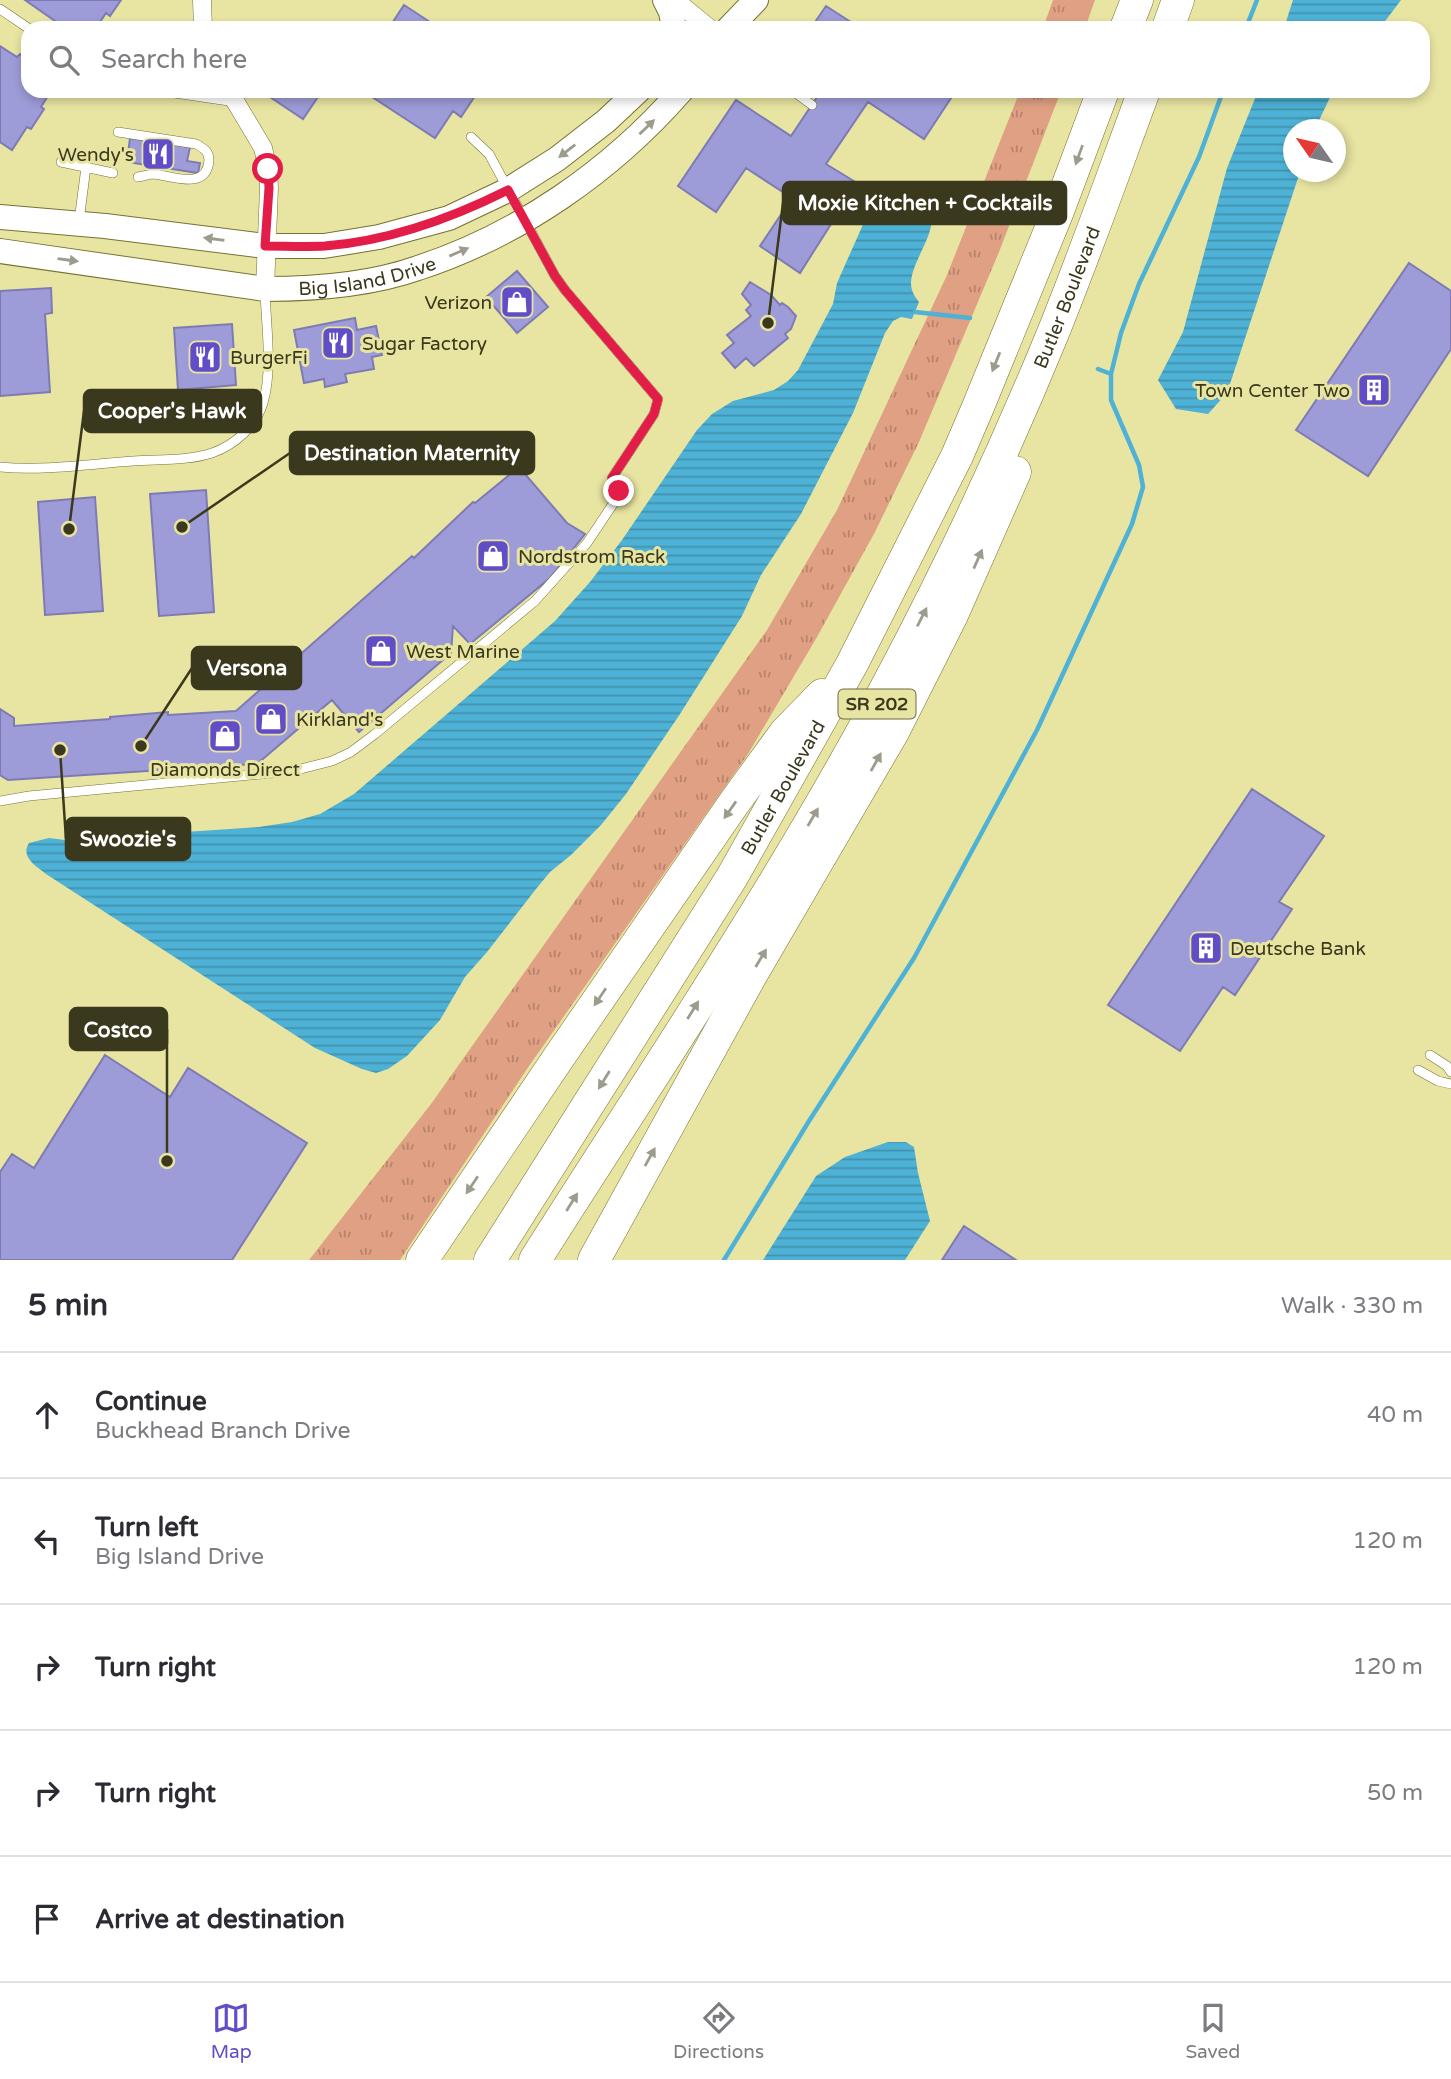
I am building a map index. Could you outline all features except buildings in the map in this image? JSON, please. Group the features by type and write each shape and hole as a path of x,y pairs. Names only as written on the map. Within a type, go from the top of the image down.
{"highway":[{"path":"1129,21 1137,0"},
{"path":"1170,21 1178,0"},
{"name":"Butler Boulevard","path":"490,1260 732,877 852,664 957,456 1058,212 1100,98"},
{"path":"594,1260 750,977 872,770 957,604 1005,497 1079,313 1116,194 1141,99"},
{"name":"Butler Boulevard","path":"535,1260 792,853 896,670 979,500 1034,378 1141,99"},
{"path":"422,1260 558,1057 734,803 785,733 852,664"}],"street":[{"path":"202,0 203,21"},
{"path":"665,0 673,21"},
{"path":"675,0 700,21"},
{"path":"736,21 756,0"},
{"path":"233,98 263,148 268,169 265,289"},
{"name":"Big Island Drive","path":"0,217 265,246 324,246 379,237 449,218 508,190 557,159 631,98"},
{"name":"Big Island Drive","path":"0,251 265,289 309,289 379,278 416,269 485,241 567,194 603,167 651,124 675,98"}],"lane":[{"path":"0,9 21,23"},
{"path":"802,98 812,105"},
{"path":"117,132 196,144 208,155 209,164 198,179 151,174 138,177"},
{"path":"0,801 293,771 332,761 351,752 535,601 587,543 617,498 619,491 612,478 654,414 658,399 555,276 489,155 471,137"},
{"path":"61,162 113,173"},
{"path":"79,224 86,167"},
{"path":"0,467 182,458 210,454 229,446 254,422 263,403 268,363 265,289"},
{"path":"1430,1055 1447,1066 1451,1072"},
{"path":"1418,1070 1438,1081 1451,1084"}],"green space":[{"path":"1053,0 1095,0 1088,21 1046,21"},
{"path":"1017,98 1058,98 999,252 919,442 875,532 748,754 529,1066 400,1260 309,1260 431,1104 767,630 837,510 947,275"}],"water":[{"path":"1293,0 1401,0 1385,21 1286,21"},
{"path":"1255,98 1330,98 1320,119 1283,119 1283,182 1297,182 1227,393 1208,414 1176,409 1158,380 1183,332 1227,168"},
{"path":"893,188 909,190 919,195 929,207 932,217 931,228 913,272 912,289 919,302 912,319 901,317 893,321 885,333 853,413 801,514 761,575 742,616 626,794 601,825 550,872 465,977 440,1020 407,1056 388,1069 376,1073 315,1048 30,861 26,853 29,843 49,838 65,840 259,827 320,814 354,794 555,621 590,582 622,540 697,430 712,414 733,401 774,390 798,370 833,304 837,283 873,202 881,193"},
{"path":"888,1142 906,1142 914,1147 930,1221 905,1260 763,1260 816,1176 845,1157"}],"waterway":[{"path":"1249,21 1257,0"},
{"path":"724,1260 914,958 1037,730 1132,524 1143,487 1139,465 1111,400 1111,374 1121,333 1139,284 1199,157 1220,98"},
{"path":"915,312 970,318"},
{"path":"1098,369 1111,374"}],"place":[{"name":"Wendy's","path":"158,154"},
{"name":"Verizon","path":"517,302"},
{"name":"Moxie Kitchen + Cocktails","path":"768,323"},
{"name":"Sugar Factory","path":"338,343"},
{"name":"BurgerFi","path":"205,357"},
{"name":"Town Center Two","path":"1374,390"},
{"name":"Destination Maternity","path":"182,527"},
{"name":"Cooper's Hawk","path":"69,529"},
{"name":"Nordstrom Rack","path":"493,556"},
{"name":"West Marine","path":"381,651"},
{"name":"Kirkland's","path":"271,719"},
{"name":"Diamonds Direct","path":"225,736"},
{"name":"Versona","path":"141,746"},
{"name":"Swoozie's","path":"60,750"},
{"name":"Deutsche Bank","path":"1206,948"},
{"name":"Costco","path":"167,1161"}],"route":[{"path":"268,169 265,246 324,246 379,237 449,218 508,190 565,290 658,399 654,414 612,478 619,491"}]}
